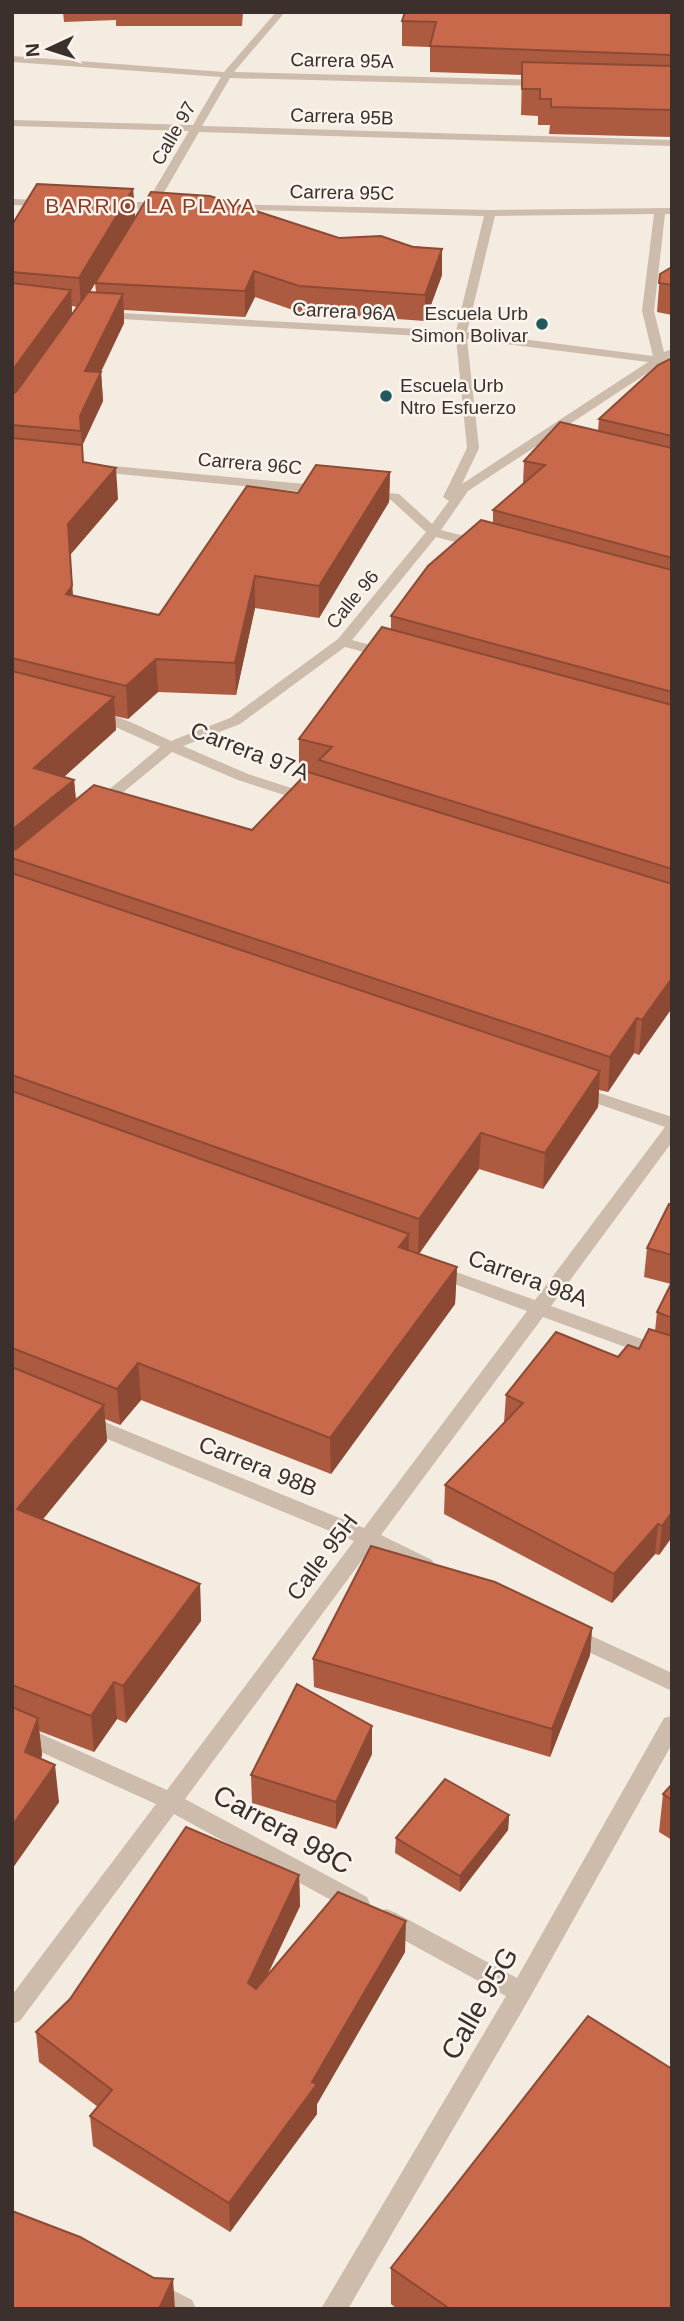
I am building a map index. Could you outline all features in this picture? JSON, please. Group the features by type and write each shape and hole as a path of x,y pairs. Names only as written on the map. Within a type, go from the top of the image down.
{"street":[{"name":"Calle 97","path":"138,227 227,75 281,12"},
{"name":"Carrera 95A","path":"12,59 227,75 561,83"},
{"name":"Carrera 95B","path":"12,122 195,130 672,143"},
{"path":"12,202 54,203"},
{"path":"96,204 178,206"},
{"name":"Carrera 95C","path":"205,207 490,213 666,211"},
{"path":"666,211 648,311 668,358"},
{"path":"433,532 473,448 461,335 490,213"},
{"name":"Carrera 96A","path":"85,314 461,335 668,358"},
{"name":"Calle 96","path":"86,816 170,746 234,721 343,642 433,532 464,488 543,442 668,358"},
{"name":"Carrera 96C","path":"81,467 395,497 433,532 499,550"},
{"path":"343,642 396,657"},
{"name":"Carrera 97A","path":"77,712 116,722 243,777 321,802"},
{"path":"553,1082 672,1123"},
{"name":"Calle 95H","path":"12,2014 672,1130"},
{"name":"Carrera 98A","path":"423,1266 672,1357"},
{"name":"Carrera 98B","path":"63,1412 368,1538 440,1573"},
{"path":"550,1625 672,1683"},
{"name":"Calle 95G","path":"334,2309 520,1993 672,1724"},
{"name":"Carrera 98C","path":"12,1729 170,1801 520,1993"},
{"path":"135,2282 183,2309"}],"building":[{"path":"405,12 672,12 672,55 430,46 436,22 402,21"},
{"path":"522,62 672,66 672,110 551,107 551,99 540,99 540,89 522,89"},
{"path":"37,184 133,189 79,278 12,272 12,225"},
{"path":"151,192 210,196 339,238 381,236 413,247 442,249 425,295 299,286 254,271 245,291 95,283"},
{"path":"672,267 672,285 659,283 660,274"},
{"path":"12,283 71,290 12,371"},
{"path":"88,292 123,294 85,371 101,372 80,416 81,431 12,425 12,394"},
{"path":"672,358 672,436 599,419 658,365"},
{"path":"560,422 672,448 672,558 493,510 545,465 524,461"},
{"path":"12,438 82,445 83,462 116,468 68,524 72,586 66,594 159,615 247,486 298,493 316,465 390,472 319,586 255,576 235,663 156,659 126,686 12,658"},
{"path":"481,520 672,570 672,692 391,616 428,566"},
{"path":"382,627 672,705 672,869 319,760 332,747 299,739"},
{"path":"12,671 114,697 34,768 74,780 12,830"},
{"path":"308,772 672,884 672,978 642,1020 637,1018 610,1057 12,858 12,850 94,785 252,830"},
{"path":"12,873 600,1071 545,1153 481,1133 419,1219 12,1075"},
{"path":"12,1091 409,1234 399,1247 457,1267 330,1438 138,1363 117,1389 12,1348"},
{"path":"669,1204 672,1205 672,1255 647,1248"},
{"path":"672,1282 672,1318 657,1312"},
{"path":"649,1329 672,1336 672,1512 662,1526 658,1524 614,1574 445,1485 523,1403 506,1395 556,1332 618,1357 628,1345 639,1349"},
{"path":"12,1367 104,1405 17,1509 200,1584 123,1686 114,1682 91,1716 12,1685"},
{"path":"371,1546 495,1582 592,1628 552,1729 313,1659"},
{"path":"297,1684 372,1726 336,1802 251,1775"},
{"path":"12,1707 38,1718 25,1752 55,1765 12,1826"},
{"path":"445,1779 509,1815 460,1876 396,1838"},
{"path":"672,1784 672,1800 663,1794"},
{"path":"186,1827 299,1875 248,1983 256,1989 338,1892 406,1921 312,2082 317,2084 229,2203 90,2116 112,2090 36,2032 70,1999"},
{"path":"588,2016 672,2069 672,2309 450,2309 391,2268"},
{"path":"12,2211 80,2237 154,2278 173,2279 159,2309 12,2309"}],"place":[{"name":"Escuela Urb Simon Bolivar","path":"542,324"},
{"name":"Escuela Urb Ntro Esfuerzo","path":"386,396"}],"district":[{"name":"BARRIO LA PLAYA","path":"151,206"}]}
